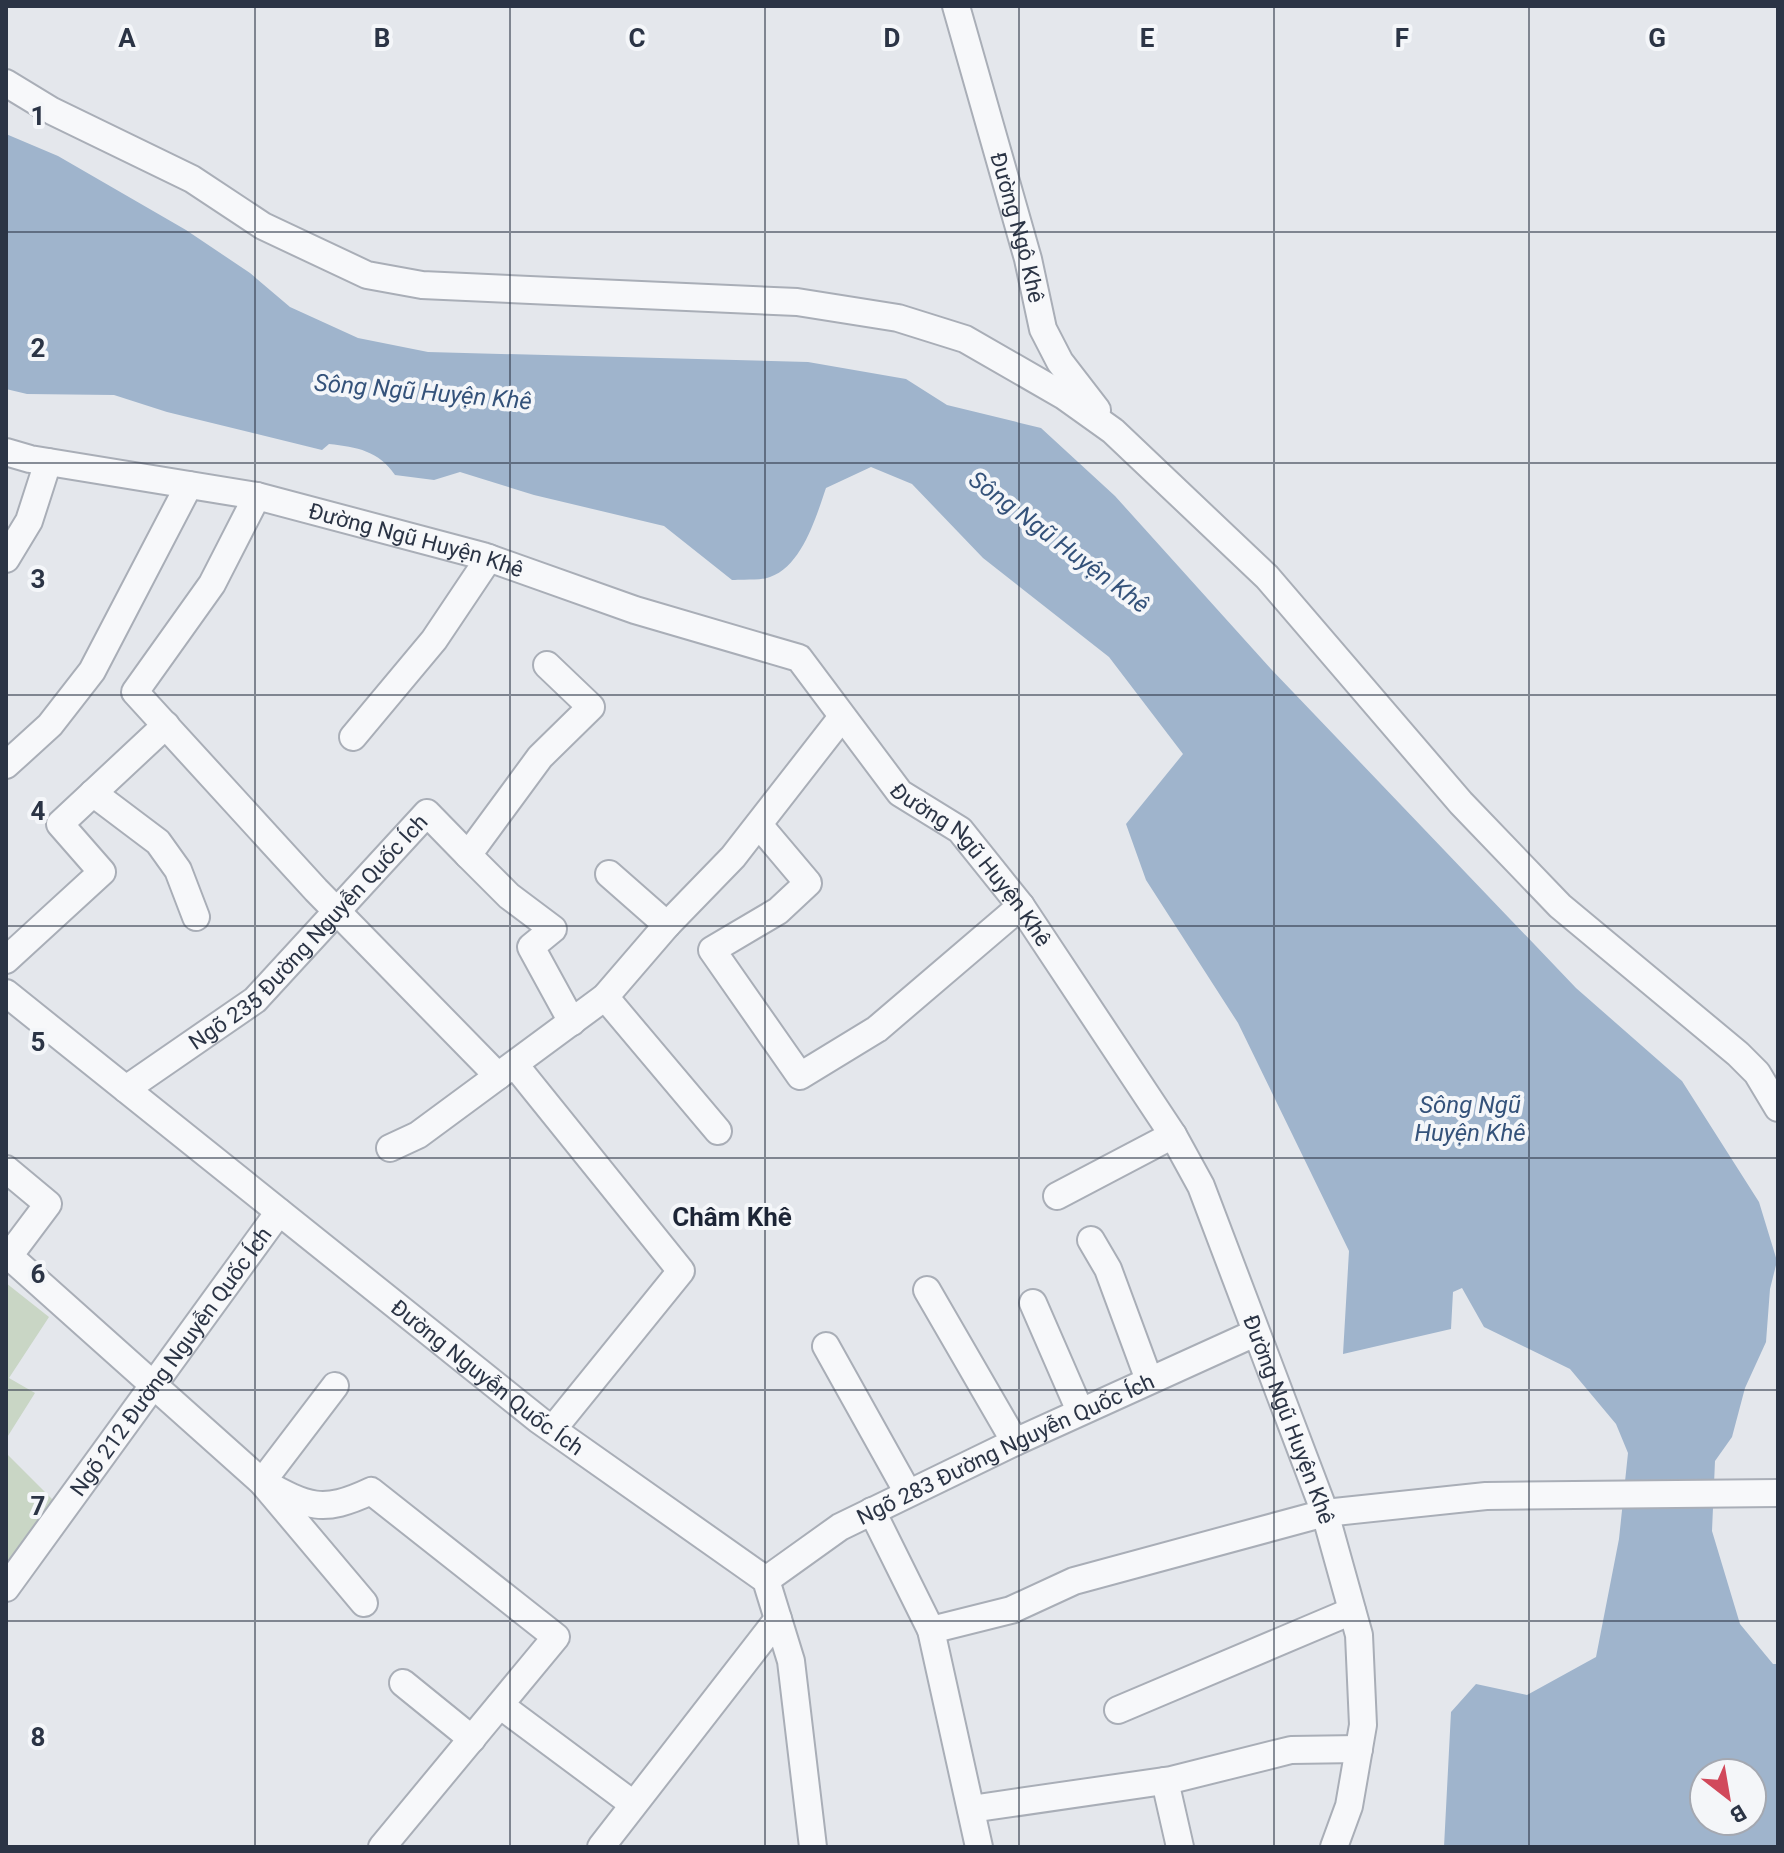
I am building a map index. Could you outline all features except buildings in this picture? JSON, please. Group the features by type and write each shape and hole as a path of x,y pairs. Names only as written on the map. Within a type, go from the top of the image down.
{"street":[{"name":"Đường Ngô Khê","path":"956,6 1028,259 1043,329 1060,362 1113,431"},
{"path":"6,83 52,111 192,179 263,226 367,275 422,285 797,302 898,318 965,339 1064,396 1113,431 1267,577 1461,803 1560,906 1738,1054 1757,1073 1778,1108"},
{"name":"Đường Ngũ Huyện Khê","path":"6,452 48,462 257,496 489,558 635,610 799,658 900,793 960,830 1021,906 1173,1135 1201,1186 1325,1513 1359,1635 1363,1725 1349,1806 1334,1847"},
{"path":"6,559 29,521 48,462"},
{"path":"6,765 50,725 92,671 189,485"},
{"path":"257,496 212,584 135,692 337,911 506,1070 681,1271 553,1429"},
{"path":"353,737 434,640 489,558"},
{"path":"547,665 591,707 540,757 468,855 509,896 553,929 531,947 572,1022"},
{"path":"390,1148 418,1135 605,997 667,925 733,857 842,717"},
{"path":"6,960 102,872 60,824 166,725"},
{"path":"93,793 158,842 178,870 196,917"},
{"name":"Ngõ 235 Đường Nguyễn Quốc Ích","path":"126,1089 255,1000 427,813 468,855"},
{"path":"759,825 808,883 778,911 712,950 800,1076 877,1029 1021,906"},
{"path":"609,874 667,925"},
{"name":"Đường Nguyễn Quốc Ích","path":"6,993 553,1429 766,1580"},
{"path":"605,997 718,1131"},
{"path":"1057,1196 1173,1135"},
{"path":"6,1169 48,1204 9,1256 154,1382 262,1482 364,1603"},
{"name":"Ngõ 212 Đường Nguyễn Quốc Ích","path":"6,1588 279,1212"},
{"path":"1091,1240 1108,1269 1149,1380"},
{"path":"927,1290 1015,1442"},
{"path":"1033,1303 1080,1411"},
{"name":"Ngõ 283 Đường Nguyễn Quốc Ích","path":"766,1580 840,1527 1080,1411 1255,1333"},
{"path":"826,1346 908,1493"},
{"path":"262,1482 335,1386"},
{"path":"262,1482 300,1504 315,1507 346,1502 371,1491 556,1637 382,1847"},
{"path":"931,1630 1011,1610 1074,1581 1325,1513 1486,1496 1778,1493"},
{"path":"872,1511 931,1630 979,1847"},
{"path":"766,1580 791,1661 813,1847"},
{"path":"1118,1710 1352,1611"},
{"path":"601,1847 778,1619"},
{"path":"403,1683 472,1739"},
{"path":"500,1705 633,1804"},
{"path":"971,1809 1165,1781 1291,1750 1359,1749"},
{"path":"1165,1781 1180,1847"}],"green space":[{"path":"6,1283 49,1317 9,1378 35,1393 6,1439"},
{"path":"6,1453 58,1505 6,1579"}],"water":[{"name":"Sông Ngũ Huyện Khê","path":"6,134 58,156 186,230 250,273 290,307 358,338 428,352 808,362 906,379 947,405 1041,428 1115,496 1271,669 1576,988 1682,1081 1759,1202 1777,1261 1770,1289 1766,1342 1745,1388 1732,1437 1715,1461 1712,1531 1740,1624 1773,1664 1778,1664 1778,1847 1444,1847 1451,1712 1476,1684 1527,1695 1596,1657 1619,1539 1628,1453 1616,1424 1570,1369 1484,1327 1462,1288 1453,1292 1451,1329 1343,1354 1349,1251 1238,1023 1146,880 1126,824 1183,754 1109,657 983,558 912,484 871,467 826,488 806,539 791,563 770,577 732,580 664,526 534,495 460,472 434,480 395,475 374,455 349,447 329,444 322,450 167,412 114,395 27,394 6,389"}],"district":[{"name":"Châm Khê","path":"732,1217"}]}
